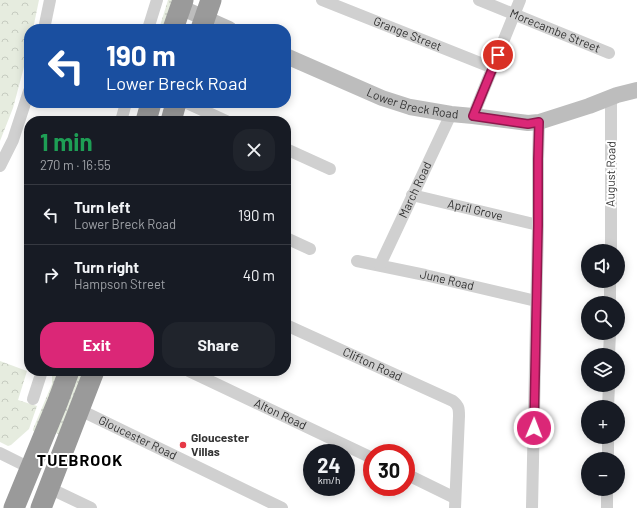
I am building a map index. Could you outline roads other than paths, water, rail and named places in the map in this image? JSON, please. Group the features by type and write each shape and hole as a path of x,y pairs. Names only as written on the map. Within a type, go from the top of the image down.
{"highway":[{"path":"175,24 182,4"},
{"path":"14,508 67,376"},
{"path":"40,508 92,376"},
{"path":"30,468 49,488"}],"street":[{"path":"45,24 50,0"},
{"path":"149,24 156,0"},
{"name":"Grange Street","path":"322,0 493,68"},
{"name":"Morecambe Street","path":"478,0 609,52"},
{"path":"473,116 520,0"},
{"path":"182,4 220,24"},
{"name":"Lower Breck Road","path":"291,58 382,98 410,107 528,124 539,122 637,90"},
{"name":"August Road","path":"610,244 611,98"},
{"path":"0,166 13,140 24,106"},
{"path":"198,108 215,116"},
{"name":"March Road","path":"380,265 451,114"},
{"path":"532,508 539,122"},
{"path":"291,151 330,169"},
{"name":"April Grove","path":"412,195 538,225"},
{"path":"291,240 310,249"},
{"name":"June Road","path":"357,261 536,301"},
{"name":"Clifton Road","path":"291,328 453,401 459,407 455,503"},
{"path":"32,399 40,376"},
{"name":"Alton Road","path":"200,376 363,454"},
{"name":"Gloucester Road","path":"80,410 282,508"},
{"path":"0,453 30,468"},
{"path":"415,479 455,503"},
{"path":"49,488 91,508"},
{"path":"607,496 607,508"}],"place":[{"name":"Gloucester Villas","path":"183,445"}],"district":[{"name":"TUEBROOK","path":"80,460"}]}
